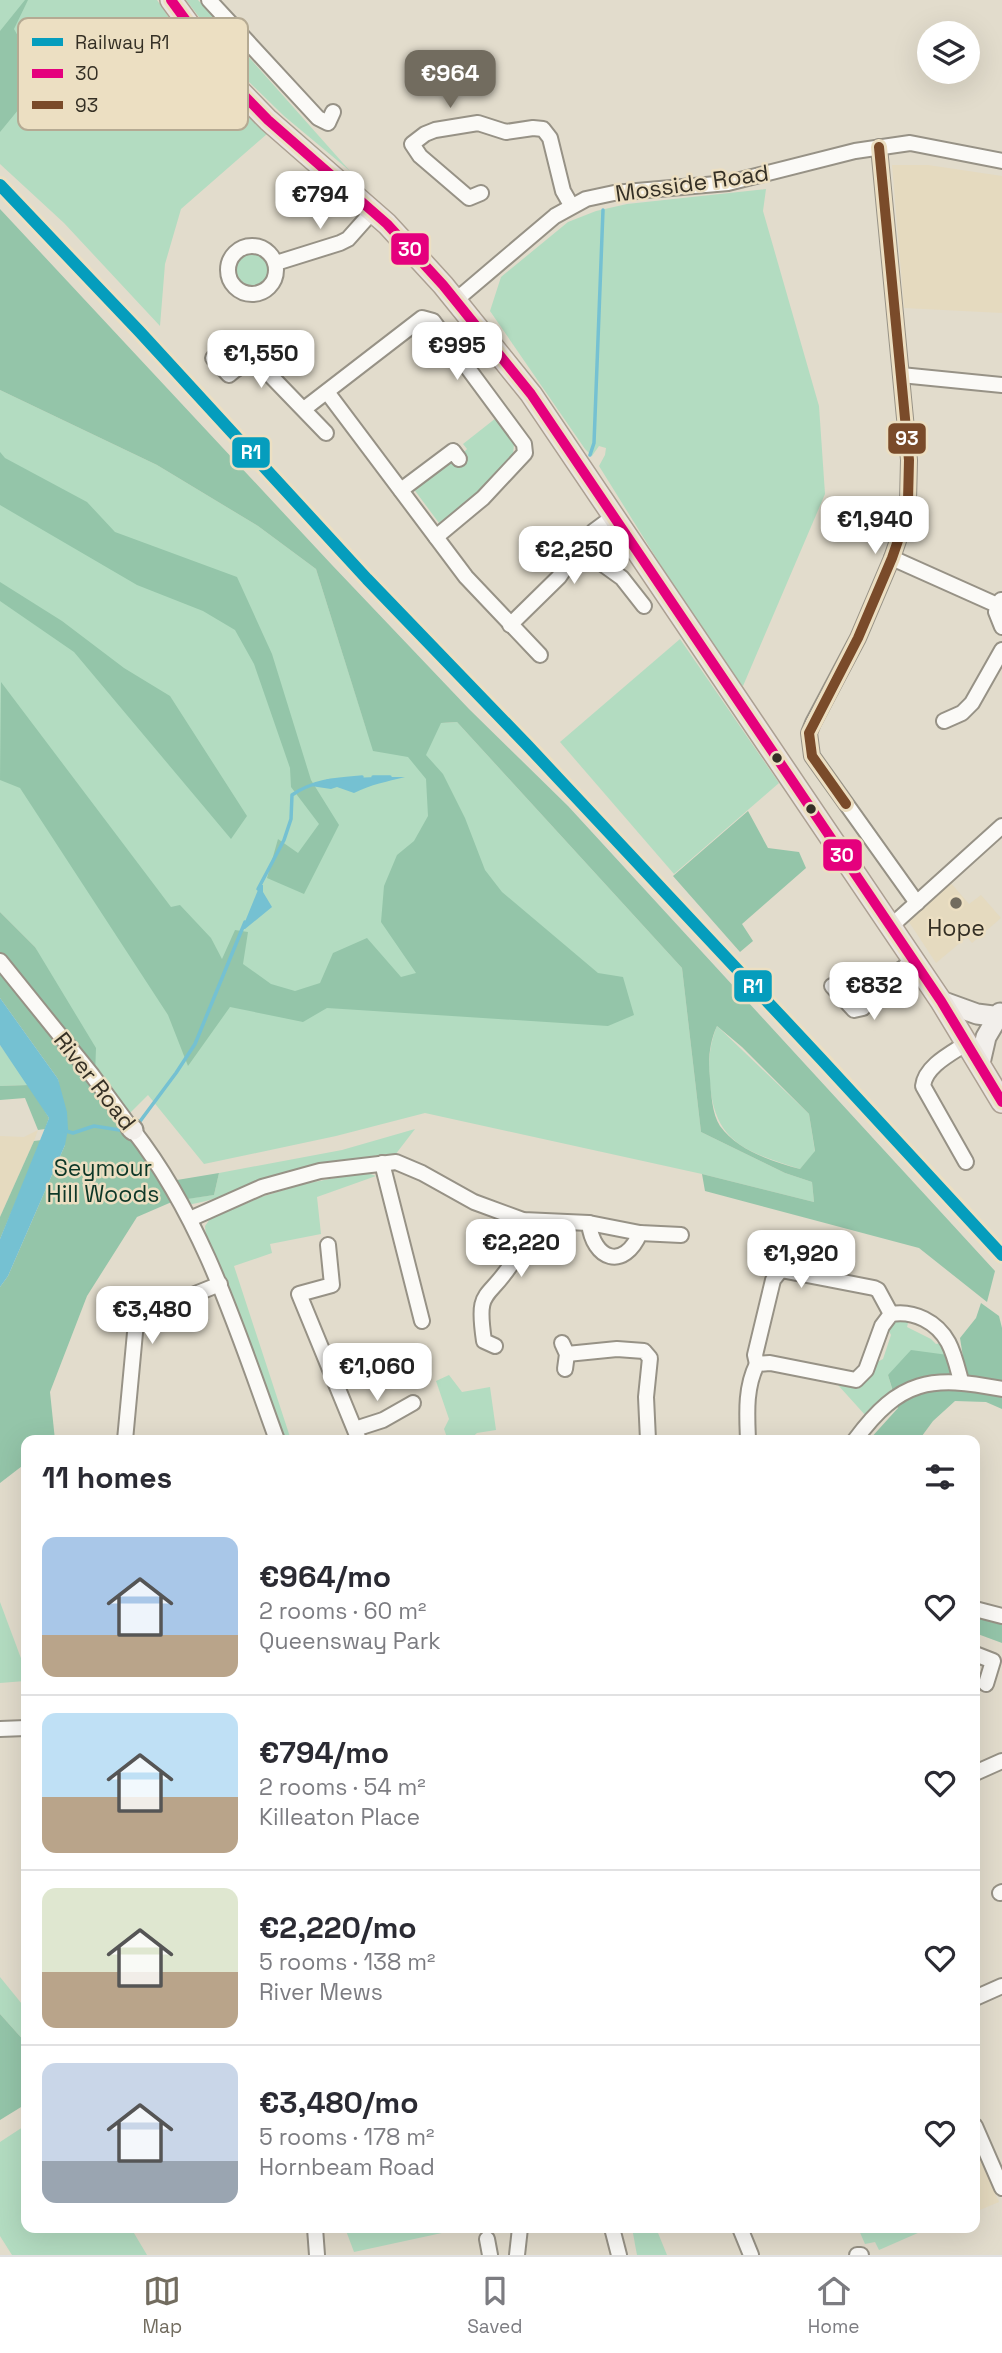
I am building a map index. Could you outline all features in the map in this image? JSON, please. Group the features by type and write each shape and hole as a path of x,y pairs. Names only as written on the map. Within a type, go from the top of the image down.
{"main road":[{"path":"171,0 184,18"},
{"path":"248,99 387,224 456,300 531,394 941,1001 1002,1102"}],"street":[{"path":"209,0 226,18"},
{"path":"248,42 318,118 328,123 333,113"},
{"path":"412,144 435,130 478,123 506,132 543,129 550,138 563,191 570,205"},
{"path":"398,135 412,144 420,156 471,201"},
{"name":"Mosside Road","path":"456,300 555,216 570,205 586,199 614,193 751,178 879,147 909,143 1002,161"},
{"path":"879,147 909,460 908,501 892,558 858,638 809,733 812,756 917,903"},
{"path":"276,263 348,239 372,212"},
{"path":"304,409 422,318 433,321 524,443 525,453 483,498 436,537"},
{"path":"213,358 229,375 247,364 257,365 326,433"},
{"path":"901,375 1002,385"},
{"path":"327,392 466,576 540,655"},
{"path":"401,490 453,451 459,459"},
{"path":"510,625 559,577 579,547 594,531 613,517"},
{"path":"579,547 622,578 644,606"},
{"path":"892,558 1000,602 997,619 1002,627"},
{"path":"944,721 962,713 972,703 1002,650"},
{"path":"890,927 1002,826"},
{"name":"River Road","path":"0,961 92,1075 172,1186 220,1284 275,1435"},
{"path":"832,986 854,1010 863,1008 881,984 914,961"},
{"path":"941,1001 977,1014 998,1013"},
{"path":"966,1162 923,1086 923,1078 963,1037 998,1013"},
{"path":"980,1063 986,1037 998,1013"},
{"path":"190,1219 262,1187 320,1171 396,1162 422,1172 474,1202 523,1220 589,1223 640,1233 681,1235"},
{"path":"382,1163 422,1321"},
{"path":"495,1346 484,1341 480,1311 484,1297 513,1262 523,1220"},
{"path":"589,1223 592,1241 599,1251 613,1256 621,1257 633,1249 640,1233"},
{"path":"328,1245 332,1285 299,1294 357,1435 413,1404"},
{"path":"748,1435 747,1406 751,1376 757,1364 755,1355 773,1280 781,1270 874,1288 878,1290 891,1314"},
{"path":"125,1435 136,1322 140,1316 220,1284"},
{"path":"757,1364 770,1363 856,1380 866,1370 881,1326 891,1314 899,1312 935,1324 947,1338 961,1381"},
{"path":"565,1355 617,1349 644,1351 650,1358 646,1397 648,1435"},
{"path":"859,1435 870,1420 892,1400 912,1387 961,1381 1002,1389"},
{"path":"980,1610 1002,1616"},
{"path":"980,1656 993,1661 986,1684"},
{"path":"0,1729 21,1727"},
{"path":"980,1771 1002,1761"},
{"path":"980,1996 1002,1986"},
{"path":"980,2137 1002,2188"},
{"path":"315,2233 317,2255"},
{"path":"517,2255 519,2233"},
{"path":"613,2233 620,2255"},
{"path":"742,2233 750,2255"},
{"path":"487,2239 490,2255"}],"shaded area":[{"path":"892,165 928,165 1002,176 1002,313 904,308"},
{"path":"950,882 969,904 981,895 1001,918 972,943 967,937 936,963 909,922"},
{"path":"38,1130 0,1217 0,1136 24,1137"},
{"path":"980,2158 999,2202 980,2210"}],"green space":[{"path":"0,0 157,0 169,18 18,18 18,130 248,130 248,114 267,134 181,209 165,264 160,326 64,223 0,164"},
{"path":"25,0 28,0 14,29 18,36 18,110 0,132 0,31"},
{"path":"186,0 198,0 214,18 200,18"},
{"path":"248,56 350,171 284,116 249,82"},
{"path":"766,189 763,211 819,406 825,494 743,686 735,679 599,466 606,448 599,446 592,456 585,449 490,311 501,277 568,222 596,211 627,204"},
{"path":"0,209 469,709 568,806 995,1271 987,1302 919,1248 705,1191 702,1174 814,1202 812,1182 785,1173 701,1132 682,968 457,722 441,723 426,755 443,774 465,818 485,870 502,892 598,973 623,977 634,1015 608,1026 327,1008 303,1022 230,1007 188,1066 168,1015 20,788 0,780 1,682 171,907 180,905 211,938 222,959 235,930 248,932 243,964 271,984 295,991 320,983 333,953 367,938 401,977 416,973 381,922 384,886 397,855 414,841 428,816 426,779 408,757 373,751 316,569 258,526 157,465 0,390","holes":["717,1026 742,1047 809,1114 815,1151 800,1169 746,1148 727,1135 717,1121 712,1103 709,1066 711,1045"]},
{"path":"254,251 267,256 272,269 267,282 254,287 241,282 236,269 241,256"},
{"path":"0,390 157,465 258,526 316,569 366,728 457,722 682,968 701,1132 785,1173 812,1182 814,1202 702,1174 425,1113 336,1136 204,1164 148,1095 127,1116 95,1075 35,947 0,912"},
{"path":"496,418 514,444 513,455 462,508 439,523 413,488 450,461 465,456 467,449 463,444"},
{"path":"0,452 5,458 87,502 115,532 237,577 272,654 311,780 339,825 304,894 267,878 278,839 298,853 319,824 291,787 290,768 254,664 235,630 203,611 137,585 0,505"},
{"path":"0,582 62,621 124,668 170,696 247,816 231,839 74,652 0,601"},
{"path":"680,639 779,783 674,874 560,742"},
{"path":"748,811 768,848 799,852 806,868 742,924 753,941 740,952 673,876"},
{"name":"Seymour Hill Woods","path":"0,912 35,947 96,1048 95,1075 165,1182 219,1173 214,1195 174,1201 137,1217 87,1296 50,1392 54,1435 21,1435 21,1467 0,1483 0,1287 8,1276 65,1145 58,1079 0,998"},
{"path":"717,1026 809,1114 815,1152 800,1169 750,1151 727,1133 719,1121 713,1104 709,1069"},
{"path":"0,1045 29,1085 0,1086"},
{"path":"29,1085 49,1118 45,1129 38,1130 25,1098 0,1100 0,1086"},
{"path":"415,1129 395,1155 385,1154 303,1169 199,1203 187,1205 185,1199 214,1195 219,1173 342,1150"},
{"path":"42,1140 0,1239 0,1217 34,1141"},
{"path":"365,1172 376,1176 317,1197 321,1234 270,1244 272,1253 234,1266 289,1435 280,1435 206,1237 205,1226 210,1219 261,1197 304,1184"},
{"path":"981,1303 999,1316 1002,1328 1002,1409 986,1402 955,1401 933,1421 923,1435 874,1435 898,1408 888,1375 911,1350 963,1357 960,1338 976,1318"},
{"path":"909,1319 907,1327 936,1344 941,1343 946,1354 888,1375 892,1389 866,1416 838,1385 838,1380 865,1381 870,1377 875,1363 883,1359 891,1335 887,1327 892,1320"},
{"path":"449,1375 462,1392 490,1387 496,1430 475,1435 446,1435 444,1429 449,1419 436,1381"},
{"path":"0,1602 21,1658 21,1681 0,1683"},
{"path":"980,1614 1002,1621 1002,1643 980,1635"},
{"path":"0,1977 21,2003 21,2037 0,2014"},
{"path":"0,2014 21,2037 21,2107 0,2120"},
{"path":"21,2128 21,2233 134,2233 147,2255 12,2255 0,2236 0,2142"},
{"path":"347,2233 442,2233 354,2252"},
{"path":"633,2233 658,2233 667,2255 637,2255"},
{"path":"860,2233 918,2233 879,2250 875,2242 865,2244"}],"water":[{"path":"405,777 354,793 337,787 331,789 311,786 328,779"},
{"path":"260,885 263,885 263,892 272,907 242,929"},
{"path":"0,998 58,1079 67,1112 68,1129 65,1145 8,1276 0,1287 0,1239 49,1118 0,1045"}],"waterway":[{"path":"590,455 594,443 603,210"},
{"path":"258,889 284,840 291,819 292,795 317,783 362,777"},
{"path":"373,777 390,777"},
{"path":"138,1124 195,1044 245,922"},
{"path":"66,1131 73,1133 94,1126 126,1131"}],"rail line":[{"name":"R1","path":"0,185 1002,1255"}],"transit line":[{"name":"30","path":"171,0 184,18"},
{"name":"30","path":"248,99 387,224 443,285 531,394 941,1001 1002,1102"},
{"name":"93","path":"846,804 812,756 809,733 858,638 892,558 908,501 909,460 879,147"}],"place":[{"name":"Hope","path":"956,903"}]}
